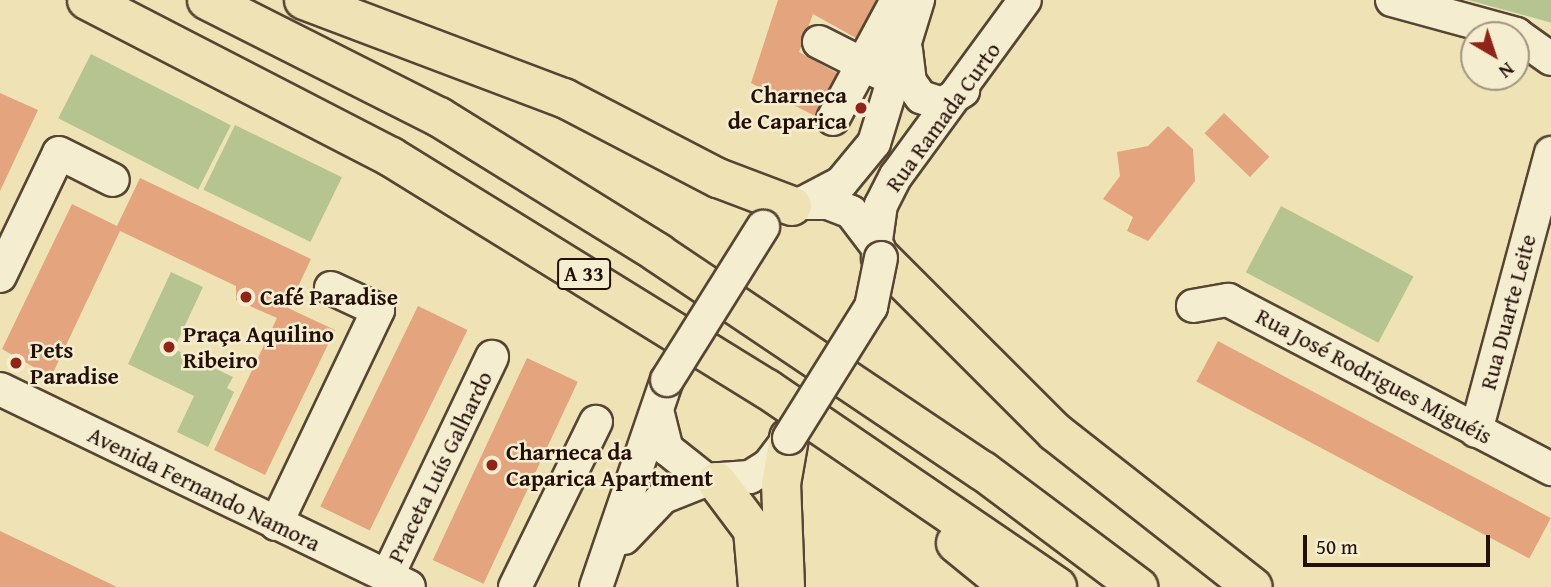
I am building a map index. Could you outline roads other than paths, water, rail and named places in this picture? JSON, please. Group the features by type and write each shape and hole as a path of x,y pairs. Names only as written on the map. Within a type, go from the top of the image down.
{"highway":[{"name":"A 33","path":"87,0 391,157 767,389 1056,587"},
{"name":"A 33","path":"207,0 439,117 658,253 983,471 1138,587"},
{"path":"304,0 564,98 786,212"},
{"path":"879,249 1055,432 1253,587"},
{"path":"767,389 1010,587"},
{"path":"785,587 781,484 789,438"},
{"path":"712,481 753,530 758,587"}],"street":[{"path":"832,119 897,0"},
{"path":"596,587 667,380 786,212 841,183 864,158 895,81 918,0"},
{"name":"Rua Ramada Curto","path":"596,587 649,507 712,481 760,471 789,438 871,307 879,249 878,214 892,184 967,86 1025,0"},
{"path":"1392,0 1516,34 1551,59"},
{"path":"907,35 907,70 921,97 942,104 967,86"},
{"path":"819,42 895,81"},
{"path":"0,276 59,153 113,180"},
{"name":"Rua Duarte Leite","path":"1476,430 1551,153"},
{"path":"786,212 840,206 879,249"},
{"path":"276,524 378,310 331,288"},
{"name":"Rua José Rodrigues Miguéis","path":"1193,306 1228,300 1551,469"},
{"name":"Praceta Luís Galhardo","path":"398,582 492,357"},
{"name":"Avenida Fernando Namora","path":"0,389 398,582"},
{"path":"658,412 667,449 712,481"},
{"path":"515,587 596,422"}],"place":[{"name":"Charneca de Caparica","path":"861,108"},
{"name":"Café Paradise","path":"246,297"},
{"name":"Praça Aquilino Ribeiro","path":"169,347"},
{"name":"Pets Paradise","path":"16,363"},
{"name":"Charneca da Caparica Apartment","path":"492,465"}]}
